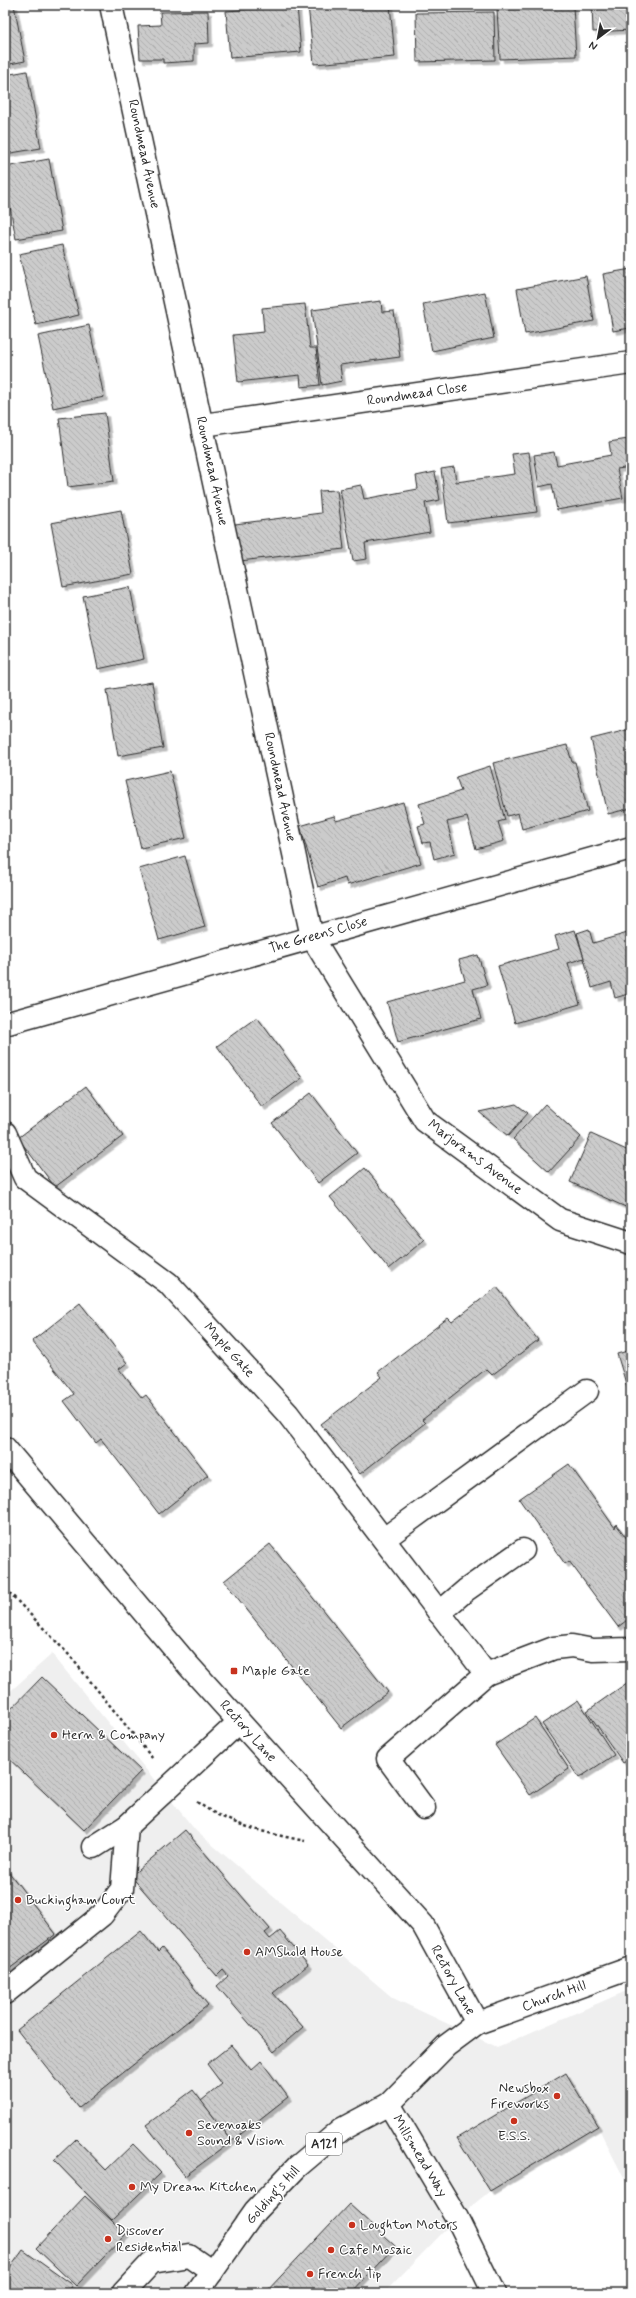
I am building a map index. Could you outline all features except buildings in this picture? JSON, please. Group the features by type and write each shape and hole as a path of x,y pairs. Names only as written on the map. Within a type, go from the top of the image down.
{"street":[{"name":"Roundmead Avenue","path":"111,5 203,425 312,937"},
{"name":"Roundmead Close","path":"203,425 631,363"},
{"name":"The Greens Close","path":"5,1024 631,848"},
{"name":"Marjorams Avenue","path":"312,937 425,1121 560,1220 631,1243"},
{"name":"Maple Gate","path":"5,1133 25,1178 168,1283 288,1414 486,1674"},
{"path":"384,1539 587,1391"},
{"name":"Rectory Lane","path":"5,1448 188,1665 423,1925 477,2023"},
{"path":"439,1613 466,1590 523,1550"},
{"path":"424,1808 388,1759 486,1674 554,1648 572,1646 593,1650 631,1649"},
{"path":"94,1847 127,1826 239,1722"},
{"path":"5,1993 102,1915 122,1889 127,1826"},
{"name":"Church Hill","path":"477,2023 631,1968"},
{"name":"Golding's Hill","path":"197,2293 255,2211 298,2167 342,2129 389,2104 446,2046 477,2023"},
{"name":"Millsmead Way","path":"389,2104 457,2218 494,2293"},
{"path":"123,2293 152,2262 189,2256 212,2272"}],"path":[{"path":"5,1588 70,1656 173,1783 210,1812 257,1831 311,1842"}],"shaded area":[{"path":"52,1654 196,1831 393,1998 497,2047 631,1989 631,2192 598,2127 490,2191 457,2218 384,2293 5,2293 5,1696"}],"place":[{"name":"Maple Gate","path":"234,1671"},
{"name":"Hern & Company","path":"54,1735"},
{"name":"Buckingham Court","path":"18,1900"},
{"name":"AMShold House","path":"247,1952"},
{"name":"Newsbox Fireworks","path":"557,2096"},
{"name":"E.S.S.","path":"514,2121"},
{"name":"Sevenoaks Sound & Vision","path":"189,2133"},
{"name":"My Dream Kitchen","path":"132,2187"},
{"name":"Loughton Motors","path":"352,2225"},
{"name":"Discover Residential","path":"108,2239"},
{"name":"Cafe Mosaic","path":"331,2250"},
{"name":"French Tip","path":"310,2274"}]}
